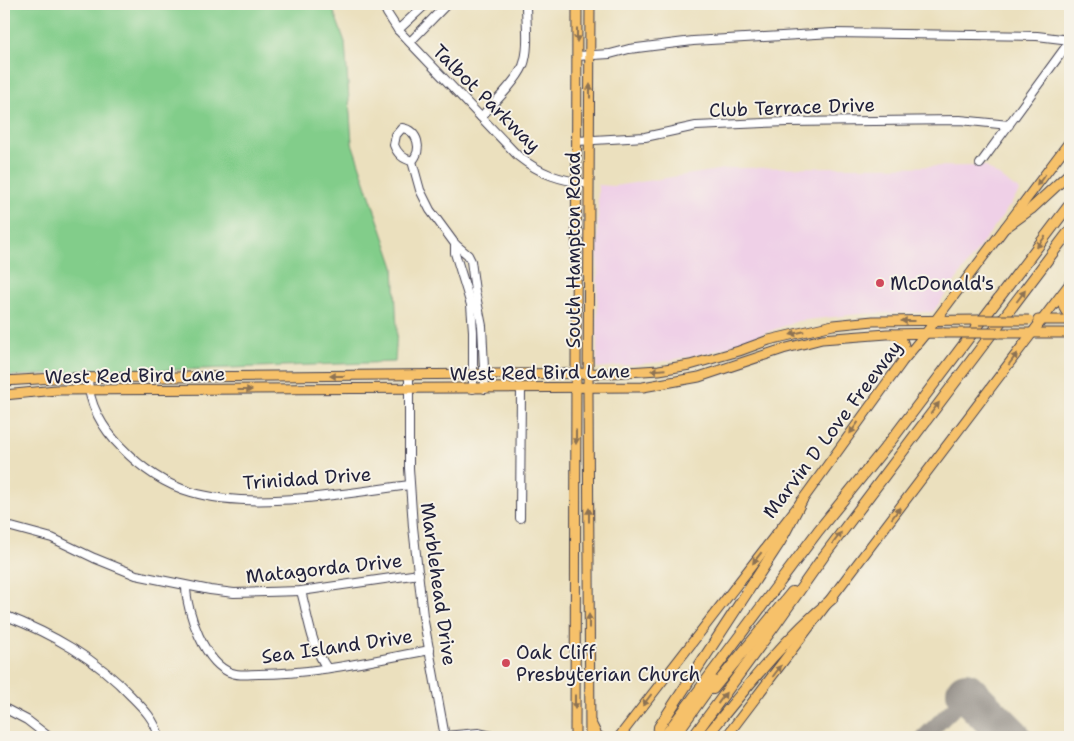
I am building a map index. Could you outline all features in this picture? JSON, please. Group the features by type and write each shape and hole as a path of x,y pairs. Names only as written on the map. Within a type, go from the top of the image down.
{"highway":[{"path":"1006,227 1031,209 1070,173"},
{"path":"664,737 818,531 893,438 1070,204"},
{"path":"693,737 823,557 1070,230"},
{"path":"658,737 659,727 780,542 800,502"},
{"path":"674,737 812,547 818,531"},
{"path":"674,737 777,608 823,557"},
{"path":"706,737 808,618 832,599"}],"main road":[{"name":"South Hampton Road","path":"575,737 577,4"},
{"name":"South Hampton Road","path":"590,4 588,374 590,737"},
{"name":"Marvin D Love Freeway","path":"619,737 800,502 902,362 936,321 1070,141"},
{"path":"726,737 1070,283"},
{"path":"1064,292 1063,305 1070,316"},
{"name":"West Red Bird Lane","path":"4,381 88,377 588,374 658,370 684,366 777,338 844,323 873,321 1070,320"},
{"path":"844,323 846,336"},
{"name":"West Red Bird Lane","path":"4,395 56,390 485,389 649,386 678,382 721,371 806,342 846,336 944,333 1070,333"},
{"path":"887,334 897,335 904,344 905,352 902,362"},
{"path":"718,357 721,371"},
{"path":"385,389 386,375"},
{"path":"576,564 589,564"},
{"path":"575,601 589,600"},
{"path":"590,720 597,735 600,737"}],"street":[{"name":"Talbot Parkway","path":"384,4 387,13 398,30 528,164 539,171 562,180 589,184"},
{"path":"398,30 426,4"},
{"path":"410,42 447,4"},
{"path":"481,117 516,77 523,66 526,51 526,4"},
{"path":"577,56 590,56 693,41 834,33 1038,36 1070,40 980,164"},
{"name":"Club Terrace Drive","path":"577,140 645,137 696,126 757,123 960,120 1009,125"},
{"path":"412,161 420,190 430,210 455,244 468,255 473,272 473,389"},
{"path":"455,244 455,253 482,331 485,389"},
{"path":"464,278 473,272"},
{"path":"473,331 482,331"},
{"name":"Marblehead Drive","path":"409,375 410,485 418,574 445,736"},
{"name":"Trinidad Drive","path":"88,377 88,390 94,408 116,443 147,471 190,492 216,498 259,500 302,498 410,485"},
{"path":"520,518 521,388"},
{"name":"Matagorda Drive","path":"4,525 52,538 129,573 186,586 234,594 301,591 418,574"},
{"name":"Sea Island Drive","path":"186,586 189,610 200,636 215,661 225,670 236,674 267,674 327,668 430,650"},
{"path":"301,591 314,642 320,658 327,668"},
{"path":"4,615 51,635 83,654 109,674 149,716 156,727 159,737"},
{"path":"4,708 27,720 49,737"},
{"path":"434,737 478,733 496,737"}],"shaded area":[{"path":"985,166 1020,191 933,312 859,314 798,321 712,352 661,362 597,368 598,185 614,186 731,168"}],"green space":[{"path":"4,4 331,4 345,42 352,143 394,267 397,329 395,362 8,376 4,282"}],"taxiway":[{"path":"924,737 959,703 972,699"}],"runway":[{"path":"966,692 1011,737"}],"place":[{"name":"McDonald's","path":"880,283"},
{"name":"Oak Cliff Presbyterian Church","path":"506,663"}]}
